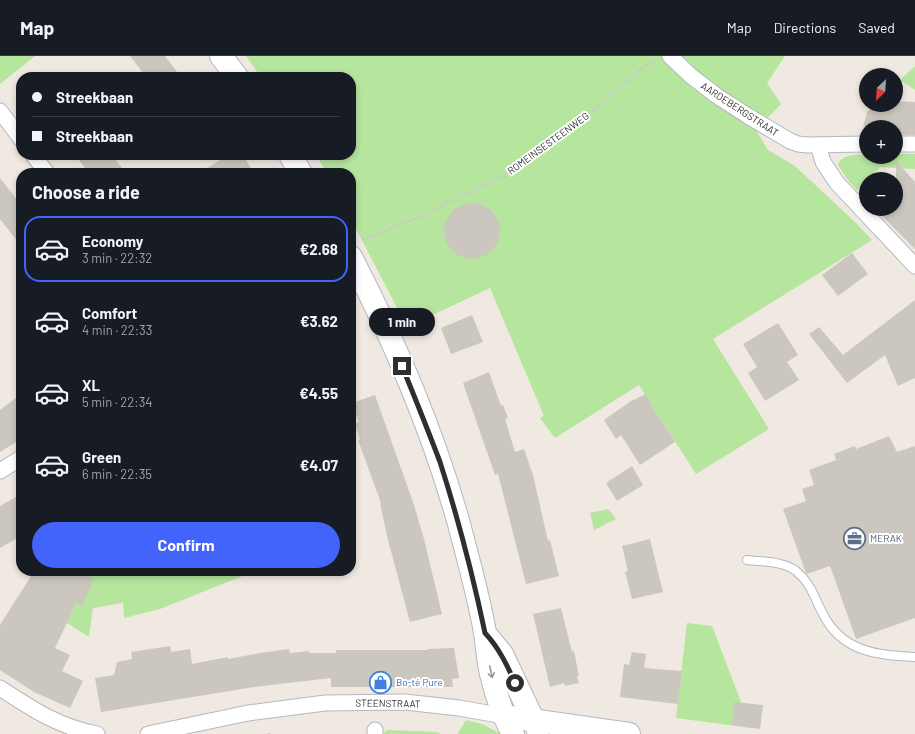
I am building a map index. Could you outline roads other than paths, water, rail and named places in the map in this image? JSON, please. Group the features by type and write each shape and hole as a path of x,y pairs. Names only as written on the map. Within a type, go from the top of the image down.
{"street":[{"path":"221,56 233,72"},
{"name":"AARDEBERGSTRAAT","path":"664,58 748,116 790,141 798,144 818,145"},
{"path":"0,112 16,133"},
{"path":"859,144 818,145 823,162 837,183 915,266"},
{"path":"903,144 915,144"},
{"path":"37,160 43,168"},
{"path":"356,255 402,366 439,461 459,524 485,633 492,676 508,725"},
{"path":"0,471 16,461"},
{"path":"485,633 502,654 536,727"},
{"path":"0,688 44,716 81,731 97,734"},
{"name":"STEENSTRAAT","path":"148,734 248,713 325,703 405,702 459,708 508,725 629,734"}],"lane":[{"path":"747,560 782,564 796,571 813,591 822,613 833,630 849,643 866,651 883,655 915,657"}],"place":[{"name":"MERAK","path":"854,538"},
{"name":"Bo-té Pure","path":"380,682"}]}
